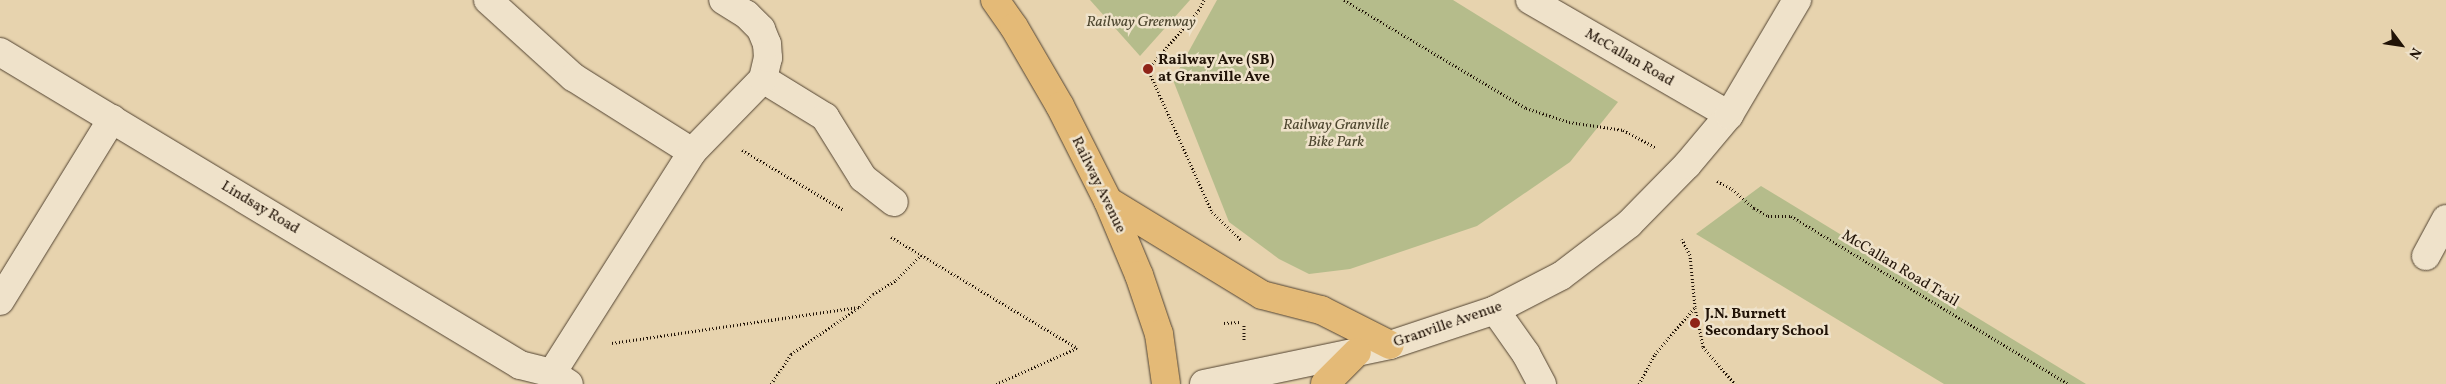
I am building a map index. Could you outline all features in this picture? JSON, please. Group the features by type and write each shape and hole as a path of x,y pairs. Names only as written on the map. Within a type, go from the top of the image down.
{"main road":[{"name":"Railway Avenue","path":"995,0 1014,27 1060,106 1108,201 1139,275 1159,334 1166,384"},
{"path":"1108,201 1262,295 1321,310 1390,346"},
{"path":"1325,384 1357,352"}],"street":[{"path":"488,0 572,77 692,152"},
{"path":"561,378 692,152 763,78 768,58 767,44 760,29 747,15 723,0"},
{"name":"McCallan Road","path":"1530,0 1729,115"},
{"name":"Granville Avenue","path":"1204,384 1390,346 1495,310 1561,276 1629,224 1687,165 1729,115 1797,0"},
{"name":"Lindsay Road","path":"0,52 112,119 518,374 561,378"},
{"path":"763,78 825,117 863,178 894,202"},
{"path":"0,301 112,119"},
{"path":"2426,256 2446,219"},
{"path":"1495,310 1526,354 1542,384"}],"path":[{"path":"1204,0 1199,10 1148,69 1212,212 1246,245"},
{"path":"1344,0 1526,108 1569,122 1623,130 1630,134"},
{"name":"McCallan Road Trail","path":"1720,183 1732,189 1754,208 1768,216 1791,216 2068,384"},
{"path":"1682,239 1690,255 1695,307 1703,347 1735,384"},
{"path":"771,384 791,354 860,307 873,294 896,280 921,255"},
{"path":"606,344 860,307"},
{"path":"1640,384 1655,354 1695,307"},
{"path":"1224,323 1244,322"},
{"path":"996,384 1077,348"}],"green space":[{"name":"Railway Greenway","path":"1090,0 1190,0 1140,56"},
{"name":"Railway Granville Bike Park","path":"1217,0 1453,0 1618,102 1570,162 1477,226 1350,269 1309,274 1279,259 1229,222 1173,80"},
{"path":"1761,186 2086,384 1944,384 1696,234"}],"place":[{"name":"Railway Ave (SB) at Granville Ave","path":"1148,69"},
{"name":"J.N. Burnett Secondary School","path":"1695,323"}]}
